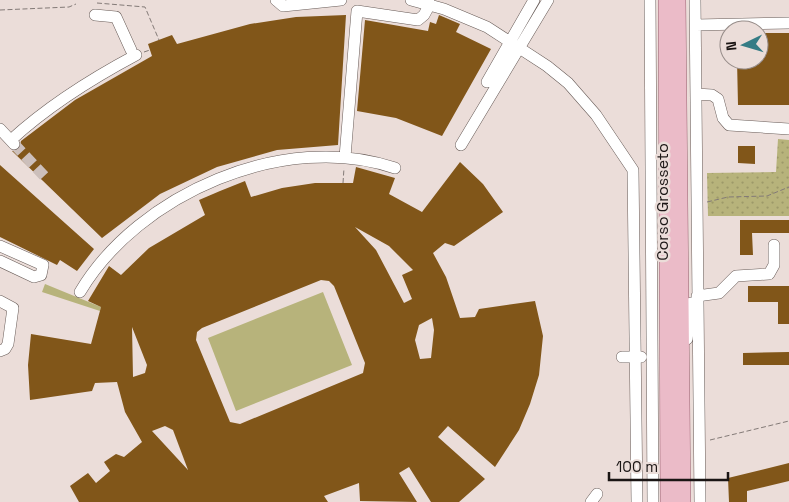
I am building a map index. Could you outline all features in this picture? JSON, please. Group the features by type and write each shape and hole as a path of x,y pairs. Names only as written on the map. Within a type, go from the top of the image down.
{"main road":[{"name":"Corso Grosseto","path":"666,0 668,502"},
{"name":"Corso Grosseto","path":"678,0 683,502"}],"street":[{"path":"276,0 283,6 341,0"},
{"path":"411,0 430,4 447,4 516,44 552,70 574,90 605,126 633,170 637,502"},
{"path":"461,144 516,44 534,0"},
{"path":"487,82 548,0"},
{"name":"Corso Grosseto","path":"650,0 645,142 653,356 653,502"},
{"name":"Corso Grosseto","path":"690,0 696,25"},
{"name":"Corso Grosseto","path":"695,0 700,502"},
{"path":"345,157 357,11 418,20 424,15 430,4"},
{"path":"0,129 13,142 65,96 134,53 116,17 96,9"},
{"path":"696,25 789,23"},
{"path":"696,94 712,95 718,99 723,118 729,125 789,129"},
{"path":"80,292 91,273 119,241 181,197 216,181 263,166 298,158 345,157 366,160 395,168"},
{"name":"Corso Grosseto","path":"652,332 667,221"},
{"path":"697,296 717,294 736,276 769,274 773,268 774,245"},
{"path":"0,246 44,265 44,270 42,276 34,277 0,261"},
{"name":"Corso Grosseto","path":"682,403 692,300 697,270"},
{"path":"0,301 13,308 8,344 5,349 0,351"},
{"path":"622,357 653,356"}],"path":[{"path":"0,10 69,7 76,4"},
{"path":"96,9 145,7 159,40"},
{"path":"343,182 345,157"},
{"path":"696,203 728,196 763,197 789,187"},
{"path":"699,443 789,421"}],"shaded area":[{"path":"778,139 789,140 789,216 708,216 707,173 776,172"},
{"path":"45,284 101,307 100,311 42,292"},
{"path":"323,292 352,365 236,411 208,338"}],"building":[{"path":"346,15 338,145 277,150 217,167 160,194 102,238 12,151 19,150 21,141 75,100 152,56 148,44 172,35 177,44 250,24 296,17"},
{"path":"439,15 460,24 456,32 491,49 442,136 396,118 357,111 365,20 428,31 430,22 436,24"},
{"path":"769,33 789,33 789,105 738,105 737,70 769,70"},
{"path":"738,146 755,146 755,164 738,163"},
{"path":"460,162 483,184 503,212 454,246 445,243 433,253 446,277 460,318 475,317 479,309 535,301 543,336 539,375 530,404 519,430 495,467 448,426 438,437 485,479 459,502 431,502 409,467 399,473 417,502 360,501 359,483 324,496 328,502 79,502 70,486 88,473 96,483 110,471 104,462 116,454 124,457 142,442 125,412 117,382 95,383 92,391 30,400 28,365 31,334 91,344 101,307 88,301 109,266 121,275 149,248 205,215 199,200 245,181 251,197 282,188 315,183 353,183 356,167 395,178 389,194 422,212","holes":["355,227 389,246 413,270 402,275 412,299 404,303 376,250","321,280 329,281 334,286 365,363 363,373 240,424 230,422 196,340 197,332 202,328","432,318 434,330 431,358 420,359 415,340 419,325","132,327 147,365 145,373 133,377","165,426 173,430 188,470 152,431"]},
{"path":"0,165 94,249 77,271 60,260 57,265 0,237"},
{"path":"740,220 789,220 789,233 752,233 753,255 740,255"},
{"path":"748,286 789,286 789,324 778,324 778,302 748,302"},
{"path":"789,352 789,365 743,365 743,353"},
{"path":"789,463 789,481 747,491 747,502 729,502 728,478"}],"tunnel":[{"path":"14,144 46,178"}]}
